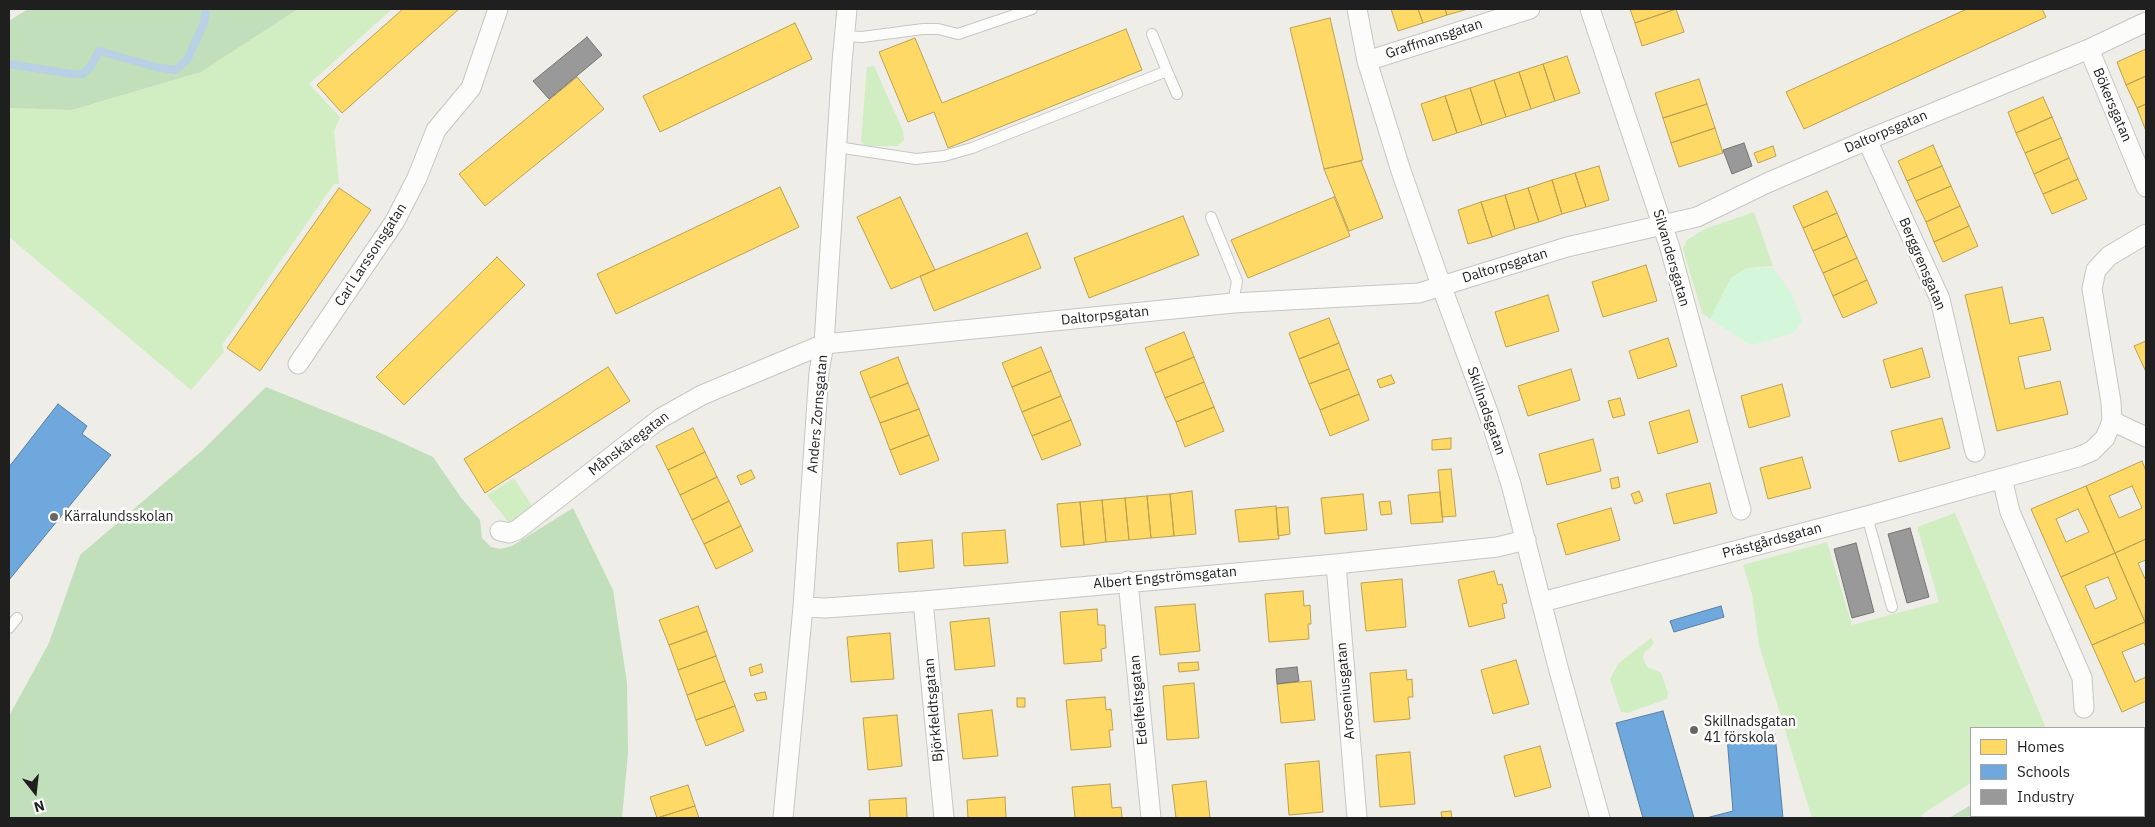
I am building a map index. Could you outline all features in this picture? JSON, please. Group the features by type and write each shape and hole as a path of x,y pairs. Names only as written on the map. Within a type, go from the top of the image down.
{"street":[{"name":"Carl Larssonsgatan","path":"298,364 395,221 409,195 436,130 471,88 498,9"},
{"name":"Anders Zornsgatan","path":"783,818 803,607 819,372 824,344 847,9"},
{"name":"Skillnadsgatan","path":"1357,9 1367,61 1401,171 1488,412 1526,540 1558,667 1600,818"},
{"name":"Graffmansgatan","path":"1367,61 1530,9"},
{"name":"Silvandersgatan","path":"1590,9 1663,225 1741,510"},
{"name":"Daltorpsgatan","path":"824,344 1233,303 1419,293 1567,247 1697,216 1767,183 1867,140 2088,50 2146,22"},
{"name":"Bökersgatan","path":"2088,50 2146,187"},
{"name":"Berggrensgatan","path":"1867,140 1940,300 1976,452"},
{"path":"2146,234 2108,256 2096,270 2092,289 2111,402 2112,421 2146,437"},
{"name":"Månskäregatan","path":"500,531 509,533 517,530 661,418 702,395 824,344"},
{"name":"Prästgårdsgatan","path":"1542,602 1867,516 2078,457 2092,451 2105,438 2112,421"},
{"path":"2002,478 2010,512 2082,678 2084,708"},
{"name":"Albert Engströmsgatan","path":"803,607 826,608 923,601 1128,581 1336,564 1497,547 1526,540"},
{"name":"Aroseniusgatan","path":"1336,564 1356,818"},
{"name":"Edelfeltsgatan","path":"1128,581 1151,818"},
{"name":"Björkfeldtsgatan","path":"923,601 944,818"}],"lane":[{"path":"844,36 862,37 924,29 938,29 958,34 1032,9"},
{"path":"1152,34 1177,94"},
{"path":"837,146 916,159 944,156 972,148 1167,71"},
{"path":"1211,217 1237,282 1233,303"},
{"path":"1867,516 1892,607"},
{"path":"9,628 17,618"}],"green space":[{"path":"28,9 298,9 201,72 72,110 9,108 9,21"},
{"path":"298,9 392,9 309,84 340,117 334,131 339,184 334,184 222,345 224,352 191,390 9,237 9,108 72,110 201,72"},
{"path":"874,66 903,131 904,140 897,146 868,146 864,145 861,141 867,67"},
{"path":"1754,212 1773,266 1747,268 1731,278 1710,319 1702,313 1683,249 1687,240 1705,229"},
{"path":"1747,268 1773,268 1792,294 1802,321 1794,333 1751,345 1710,319 1731,278"},
{"path":"266,387 385,435 433,457 462,499 480,520 482,538 491,547 500,549 512,546 573,508 613,590 627,683 628,753 622,818 9,818 9,716 49,643 80,555 203,450"},
{"path":"514,478 532,506 510,524 487,495"},
{"path":"1955,513 2046,727 1970,727 1970,784 1924,813 1920,818 1812,818 1759,645 1752,594 1743,565 1827,542 1852,625 1939,602 1917,527"},
{"path":"1651,638 1654,644 1644,653 1643,658 1647,667 1660,672 1662,675 1668,693 1667,699 1627,713 1621,712 1610,679 1619,663"},
{"path":"2145,736 2146,818 1949,818 1970,806 1970,817 2145,817"}],"building: Homes":[{"path":"403,9 459,9 342,113 317,85"},
{"path":"1391,9 1418,9 1423,23 1398,31"},
{"path":"1418,9 1445,9 1447,15 1423,23"},
{"path":"1445,9 1468,9 1447,15"},
{"path":"1630,9 1676,9 1635,23"},
{"path":"1676,9 1684,32 1642,46 1635,23"},
{"path":"1967,9 2042,9 2046,17 1804,129 1786,92"},
{"path":"1330,18 1363,160 1324,169 1290,28"},
{"path":"795,23 812,59 660,132 643,96"},
{"path":"1126,29 1142,70 948,148 934,112 908,122 879,52 915,38 942,103"},
{"path":"2146,49 2146,76 2126,85 2117,62"},
{"path":"1567,56 1580,93 1555,101 1543,64"},
{"path":"1543,64 1555,101 1531,109 1519,72"},
{"path":"1519,72 1531,109 1506,117 1494,80"},
{"path":"2146,76 2146,104 2137,108 2126,85"},
{"path":"577,77 604,109 485,206 459,174"},
{"path":"1699,79 1707,104 1663,118 1655,93"},
{"path":"1494,80 1506,117 1482,125 1470,88"},
{"path":"1470,88 1482,125 1457,133 1445,96"},
{"path":"1445,96 1457,133 1433,141 1421,104"},
{"path":"2043,97 2052,117 2016,133 2008,112"},
{"path":"1707,104 1715,128 1671,143 1663,118"},
{"path":"2146,104 2146,131 2137,108"},
{"path":"2052,117 2061,138 2025,153 2016,133"},
{"path":"1715,128 1723,153 1679,167 1671,143"},
{"path":"2061,138 2069,158 2034,174 2025,153"},
{"path":"1933,145 1942,166 1907,181 1898,161"},
{"path":"1773,146 1776,156 1758,163 1754,153"},
{"path":"2069,158 2078,179 2043,194 2034,174"},
{"path":"1361,161 1383,218 1349,231 1324,169"},
{"path":"1599,166 1609,200 1586,207 1575,173"},
{"path":"1942,166 1951,186 1916,201 1907,181"},
{"path":"1575,173 1586,207 1562,214 1552,180"},
{"path":"2078,179 2087,199 2052,214 2043,194"},
{"path":"1552,180 1562,214 1539,222 1528,188"},
{"path":"1951,186 1960,206 1926,222 1916,201"},
{"path":"780,187 799,227 616,314 597,274"},
{"path":"339,188 371,210 260,371 227,348"},
{"path":"1528,188 1539,222 1515,229 1505,195"},
{"path":"1827,191 1837,213 1803,228 1793,206"},
{"path":"1505,195 1515,229 1492,237 1481,202"},
{"path":"900,197 935,270 891,289 857,217"},
{"path":"1334,197 1350,236 1248,278 1231,240"},
{"path":"1481,202 1492,237 1468,244 1458,210"},
{"path":"1960,206 1969,226 1934,242 1926,222"},
{"path":"1837,213 1847,236 1813,251 1803,228"},
{"path":"1183,216 1199,255 1089,298 1074,258"},
{"path":"1969,226 1978,246 1943,262 1934,242"},
{"path":"1027,233 1041,268 934,311 920,276"},
{"path":"1847,236 1857,258 1823,273 1813,251"},
{"path":"497,257 525,285 404,405 376,377"},
{"path":"1857,258 1867,280 1833,296 1823,273"},
{"path":"1646,265 1657,301 1603,317 1592,282"},
{"path":"1867,280 1877,303 1843,318 1833,296"},
{"path":"2002,287 2010,324 2043,317 2051,350 2018,357 2025,389 2060,381 2068,414 1997,431 1965,295"},
{"path":"1548,295 1559,331 1506,347 1495,312"},
{"path":"1329,318 1339,343 1299,359 1289,333"},
{"path":"1184,332 1194,357 1155,373 1145,348"},
{"path":"1668,338 1677,366 1638,379 1629,351"},
{"path":"2146,341 2146,372 2134,346"},
{"path":"1339,343 1349,369 1309,384 1299,359"},
{"path":"1041,347 1051,371 1012,387 1002,363"},
{"path":"1922,348 1930,377 1891,388 1883,360"},
{"path":"898,357 908,383 870,398 860,372"},
{"path":"1194,357 1204,382 1165,398 1155,373"},
{"path":"608,367 630,401 485,493 464,459"},
{"path":"1349,369 1359,394 1320,410 1309,384"},
{"path":"1571,369 1580,400 1528,416 1518,386"},
{"path":"1051,371 1061,396 1022,412 1012,387"},
{"path":"1391,375 1395,383 1380,388 1377,380"},
{"path":"1204,382 1214,407 1176,422 1165,398"},
{"path":"908,383 919,409 880,423 870,398"},
{"path":"1782,384 1790,416 1749,428 1741,396"},
{"path":"1359,394 1369,420 1330,436 1320,410"},
{"path":"1061,396 1071,420 1032,436 1022,412"},
{"path":"1620,398 1625,415 1613,418 1608,401"},
{"path":"1214,407 1224,431 1185,447 1176,422"},
{"path":"919,409 929,435 890,450 880,423"},
{"path":"1689,410 1698,442 1658,454 1649,422"},
{"path":"1942,418 1950,448 1899,462 1891,431"},
{"path":"1071,420 1081,445 1042,460 1032,436"},
{"path":"693,428 705,452 668,470 656,446"},
{"path":"929,435 939,460 900,475 890,450"},
{"path":"1451,438 1451,449 1432,450 1432,440"},
{"path":"1593,439 1601,471 1547,485 1539,454"},
{"path":"705,452 717,477 680,495 668,470"},
{"path":"1802,457 1811,488 1768,499 1760,468"},
{"path":"2142,461 2146,471 2146,539 2115,553 2086,486","holes":["2132,486 2142,508 2119,518 2109,496"]},
{"path":"1451,469 1456,516 1442,517 1438,470"},
{"path":"751,470 755,478 741,485 737,476"},
{"path":"717,477 729,501 692,520 680,495"},
{"path":"1618,477 1620,487 1612,489 1610,479"},
{"path":"1710,483 1717,513 1674,524 1666,494"},
{"path":"2086,486 2115,553 2061,577 2031,509","holes":["2078,509 2089,532 2066,542 2056,519"]},
{"path":"1192,491 1196,534 1174,536 1170,494"},
{"path":"1639,491 1643,501 1635,504 1631,494"},
{"path":"1440,492 1443,522 1411,524 1408,495"},
{"path":"1170,494 1174,536 1151,538 1147,496"},
{"path":"1363,494 1367,530 1325,534 1321,498"},
{"path":"1147,496 1151,538 1129,540 1125,498"},
{"path":"1125,498 1129,540 1106,542 1102,500"},
{"path":"1102,500 1106,542 1084,545 1080,502"},
{"path":"729,501 741,526 704,544 692,520"},
{"path":"1390,501 1392,514 1381,515 1379,502"},
{"path":"1080,502 1084,545 1061,547 1057,504"},
{"path":"1276,506 1279,539 1239,542 1235,510"},
{"path":"1288,507 1290,534 1278,536 1276,508"},
{"path":"1611,508 1620,540 1566,555 1557,524"},
{"path":"741,526 753,551 716,569 704,544"},
{"path":"1005,530 1008,563 964,566 962,533"},
{"path":"2146,539 2146,560 2138,563 2146,581 2145,622 2115,553"},
{"path":"932,540 934,568 899,572 897,543"},
{"path":"2115,553 2145,622 2092,645 2061,577","holes":["2108,577 2117,599 2095,609 2085,586"]},
{"path":"1494,571 1498,585 1502,584 1507,603 1502,604 1505,618 1469,627 1458,580"},
{"path":"1402,579 1406,627 1366,631 1361,583"},
{"path":"1303,591 1304,606 1310,605 1311,624 1308,624 1309,639 1269,642 1265,594"},
{"path":"1195,604 1200,651 1160,655 1155,607"},
{"path":"698,606 707,631 669,645 659,620"},
{"path":"1097,609 1098,625 1105,625 1106,648 1101,649 1102,661 1064,664 1060,612"},
{"path":"989,618 995,666 955,670 950,622"},
{"path":"2145,622 2146,648 2144,643 2122,652 2135,682 2146,677 2146,701 2122,712 2092,645"},
{"path":"707,631 716,656 678,670 669,645"},
{"path":"890,633 894,679 851,682 847,637"},
{"path":"716,656 725,681 687,695 678,670"},
{"path":"1516,660 1529,704 1493,714 1481,670"},
{"path":"1198,662 1199,670 1179,672 1178,663"},
{"path":"761,664 763,672 751,676 749,668"},
{"path":"1406,670 1407,680 1412,679 1413,697 1408,697 1410,719 1374,722 1370,673"},
{"path":"725,681 735,706 696,720 687,695"},
{"path":"1311,681 1315,720 1281,723 1277,684"},
{"path":"1194,683 1199,738 1167,740 1163,686"},
{"path":"765,692 767,699 757,701 754,694"},
{"path":"1105,697 1106,710 1111,709 1113,730 1109,730 1111,747 1071,750 1066,700"},
{"path":"1017,698 1025,698 1025,707 1017,707"},
{"path":"735,706 744,731 706,746 696,720"},
{"path":"992,710 998,756 963,759 958,714"},
{"path":"897,715 902,766 868,770 863,718"},
{"path":"1540,746 1551,787 1515,797 1504,756"},
{"path":"1410,752 1415,804 1380,807 1376,755"},
{"path":"1319,761 1323,812 1289,815 1285,764"},
{"path":"1206,781 1210,818 1176,818 1172,785"},
{"path":"1110,784 1112,808 1121,807 1122,818 1075,818 1072,787"},
{"path":"688,785 695,806 657,818 650,797"},
{"path":"1005,797 1006,818 968,818 967,800"},
{"path":"906,798 907,818 870,818 869,800"},
{"path":"695,806 699,818 657,818"},
{"path":"1451,811 1452,818 1442,818 1441,812"}],"building: Schools":[{"path":"58,404 87,426 82,434 111,455 9,580 9,467"},
{"path":"1721,606 1724,617 1674,632 1670,621"},
{"path":"1663,711 1694,818 1643,818 1616,723"},
{"path":"1775,734 1783,818 1706,818 1733,811 1727,737"}],"building: Industry":[{"path":"587,37 602,55 549,99 533,81"},
{"path":"1744,143 1752,166 1732,174 1723,150"},
{"path":"1910,528 1929,597 1907,603 1888,534"},
{"path":"1856,543 1874,612 1852,618 1834,549"},
{"path":"1297,667 1299,681 1277,684 1276,669"}],"waterway":[{"path":"9,64 83,74 91,66 99,51 156,67 175,70 187,60 204,23 206,9"}],"place":[{"name":"Kärralundsskolan","path":"54,517"},
{"name":"Skillnadsgatan 41 förskola","path":"1694,730"}]}
